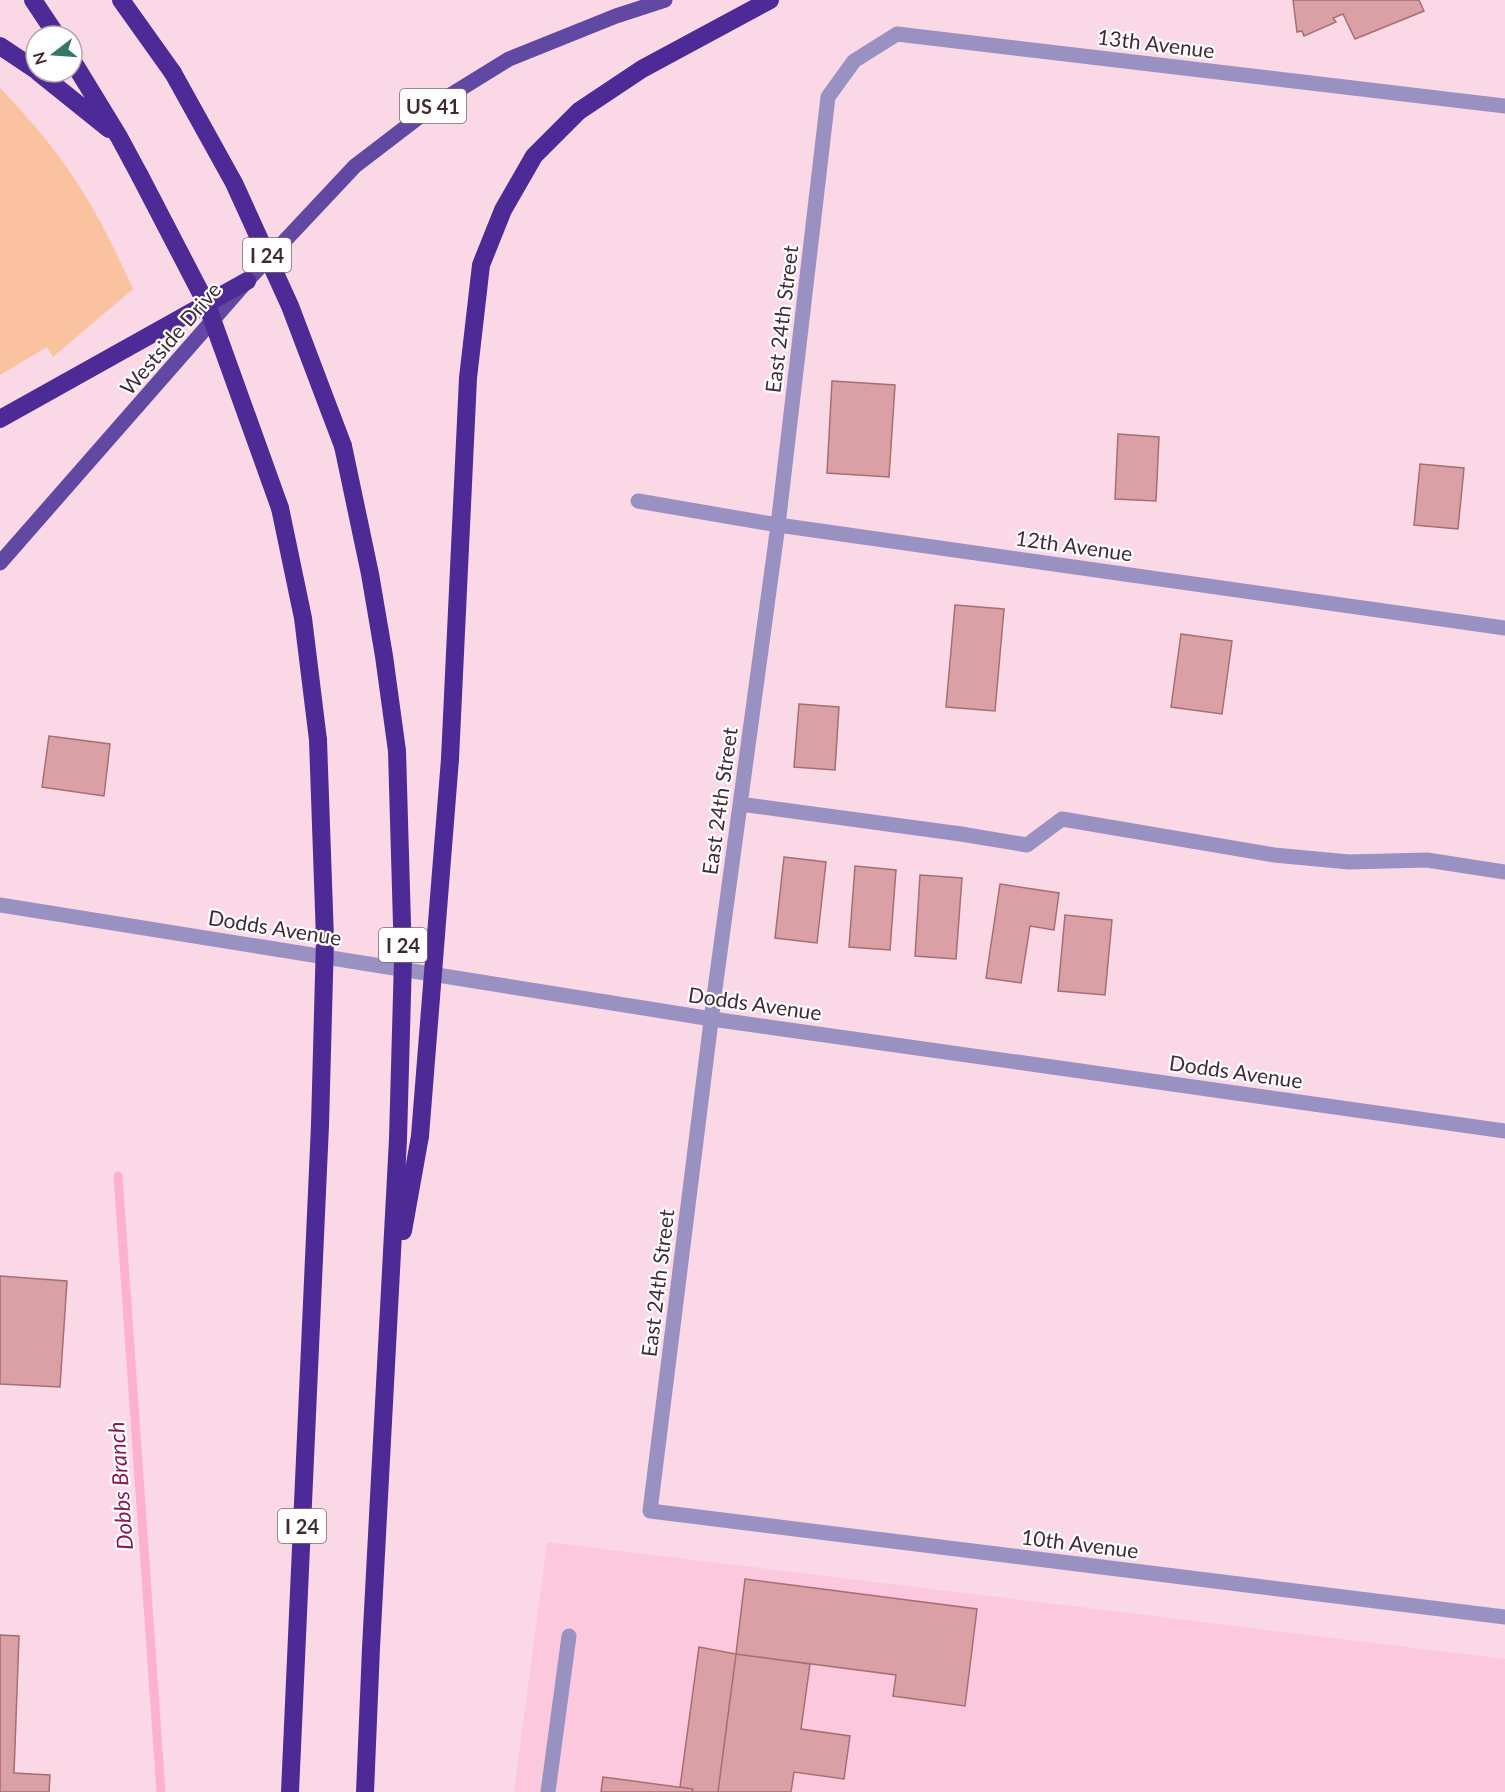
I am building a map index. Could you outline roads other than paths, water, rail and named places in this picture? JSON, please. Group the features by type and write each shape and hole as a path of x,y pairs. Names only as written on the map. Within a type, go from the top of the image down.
{"highway":[{"path":"33,0 49,24"},
{"name":"I 24","path":"121,0 173,73 234,183 290,306 343,446 372,585 397,751 403,959 398,1138 365,1792"},
{"path":"390,1310 420,1136 450,759 468,378 481,265 503,210 534,156 579,111 642,69 770,0"},
{"path":"0,46 24,62"},
{"name":"I 24","path":"84,80 119,137 207,304 280,508 303,618 318,741 325,939 320,1125 290,1792"},
{"path":"53,84 119,137"},
{"path":"0,419 247,281"}],"main road":[{"name":"Westside Drive","path":"0,563 247,281 355,166 436,104 509,59 616,16 664,0"}],"street":[{"name":"13th Avenue","path":"828,97 854,61 897,34 1505,106"},
{"name":"East 24th Street","path":"650,1510 712,1018 778,525 828,97"},
{"name":"12th Avenue","path":"638,501 778,525 1505,628"},
{"path":"740,804 1027,845 1062,819 1274,855 1349,862 1427,860 1505,872"},
{"name":"Dodds Avenue","path":"0,904 712,1018 1505,1131"},
{"name":"10th Avenue","path":"650,1510 1505,1617"},
{"path":"548,1792 569,1636"}],"waterway":[{"name":"Dobbs Branch","path":"118,1176 161,1792"}]}
